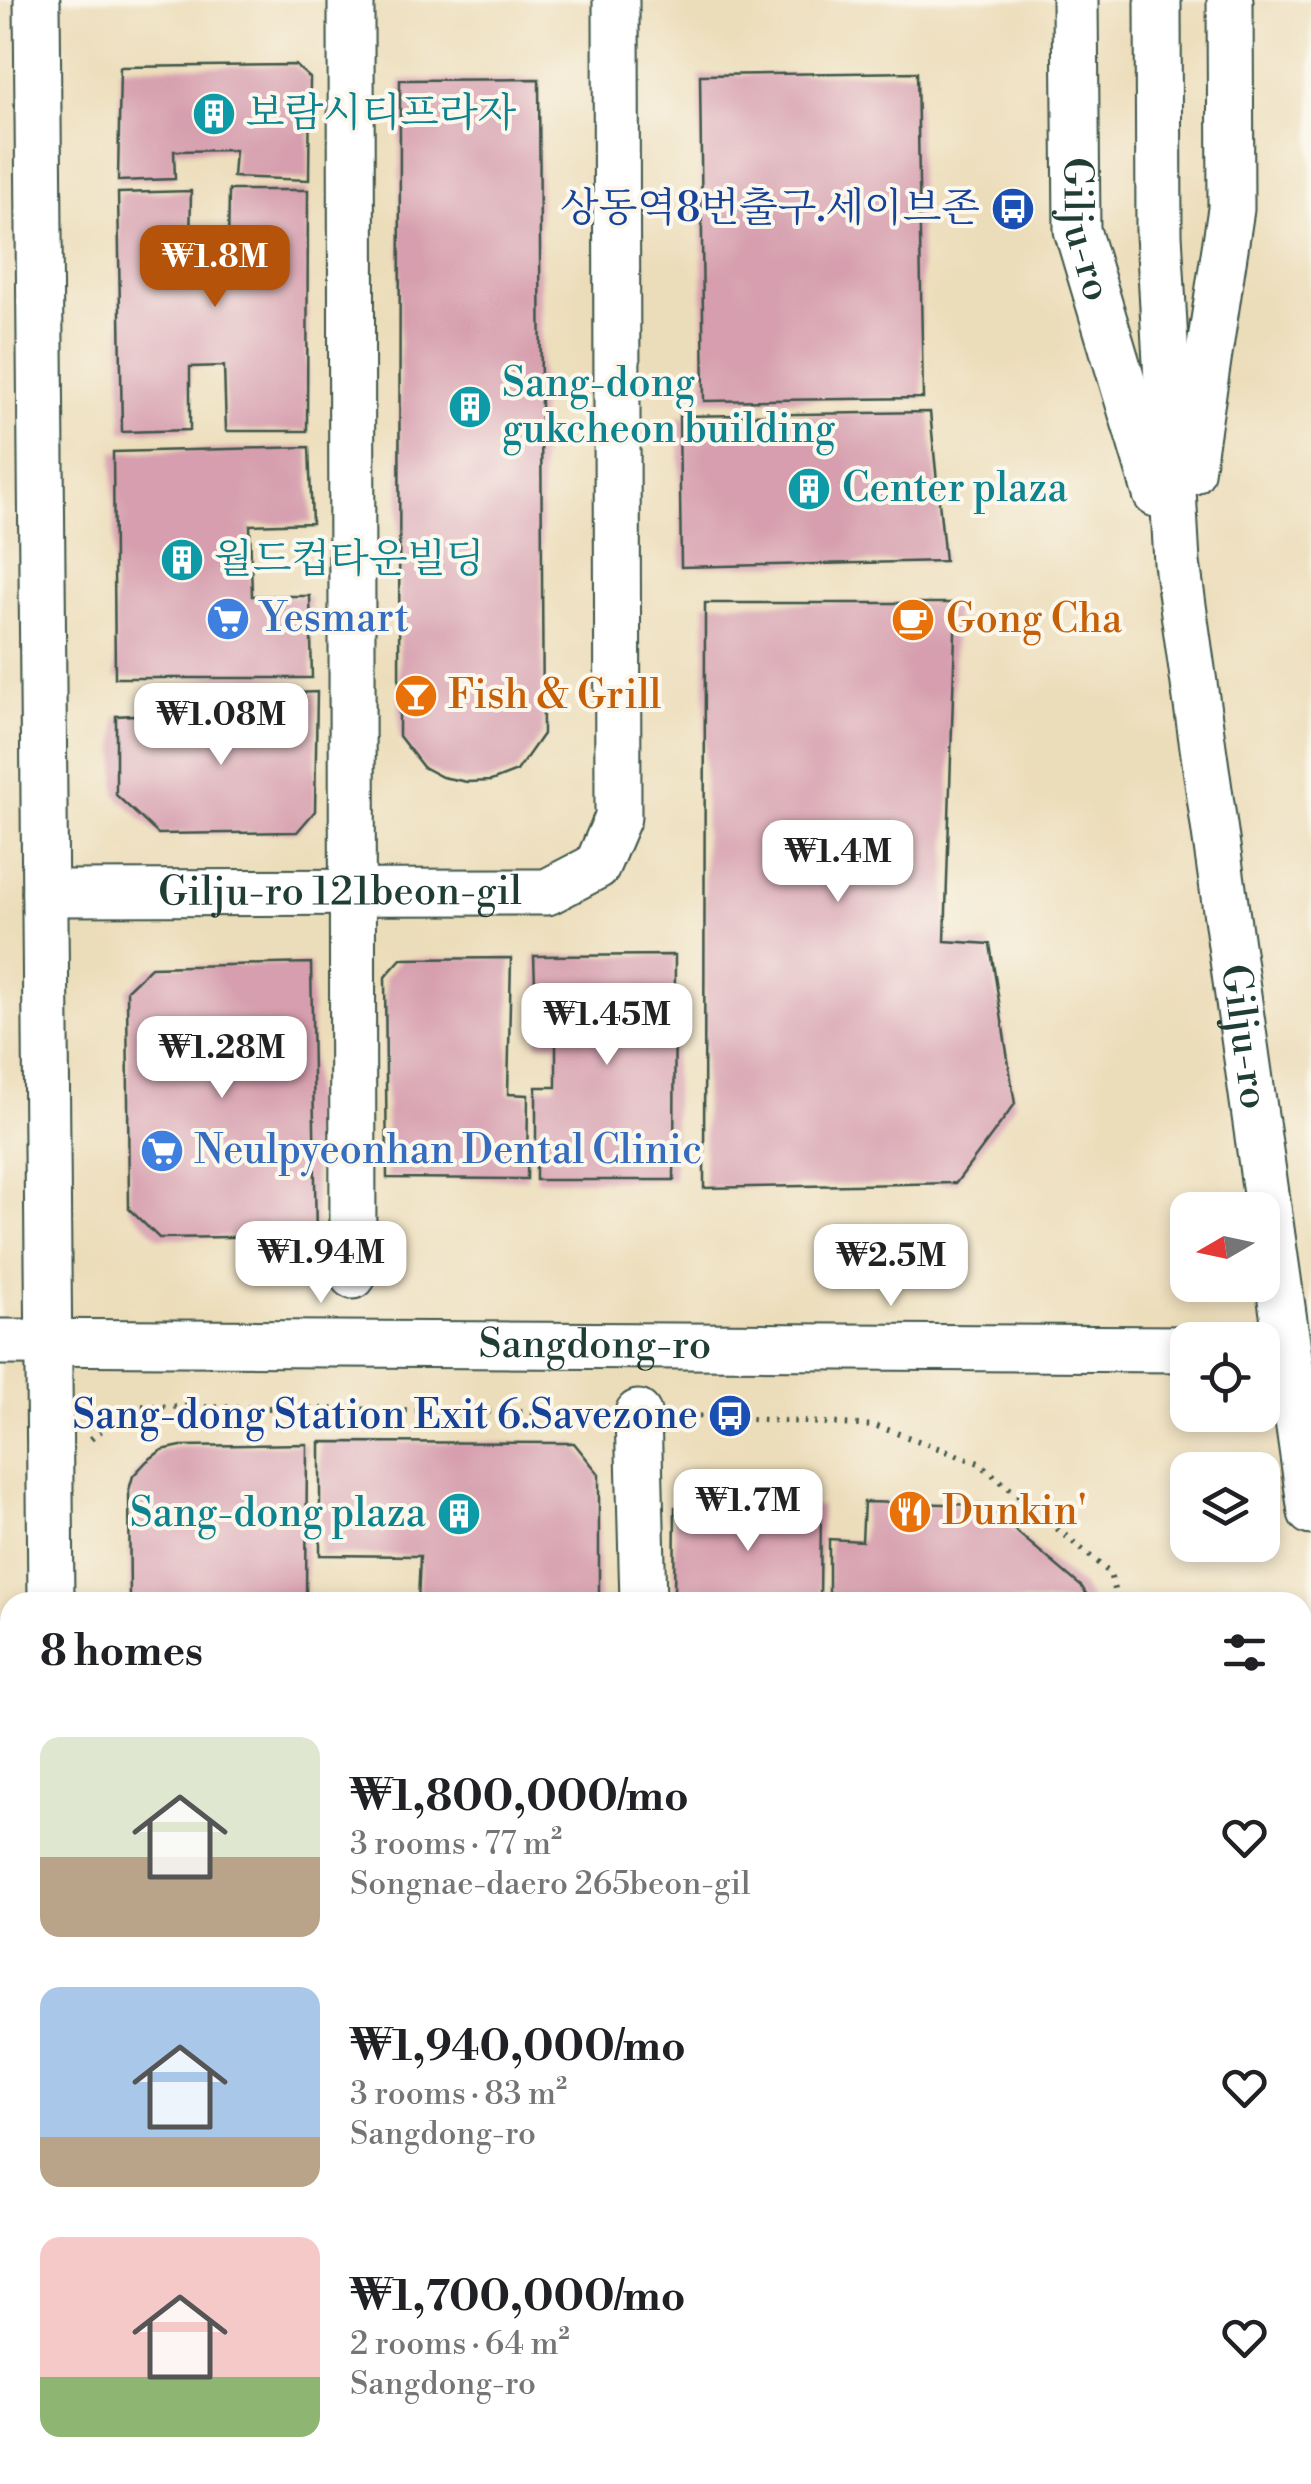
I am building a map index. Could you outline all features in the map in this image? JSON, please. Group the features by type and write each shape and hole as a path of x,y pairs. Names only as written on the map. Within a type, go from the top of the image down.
{"street":[{"path":"351,0 353,1276"},
{"name":"Gilju-ro 121beon-gil","path":"45,893 547,892 597,866 618,818 616,0"},
{"name":"Gilju-ro","path":"1075,0 1077,230 1177,563"},
{"name":"Gilju-ro","path":"1158,0 1159,234 1177,563 1311,1512"},
{"name":"Gilju-ro","path":"1177,563 1231,209 1230,0"},
{"path":"25,27 21,408 45,893 51,1592"},
{"name":"Sangdong-ro","path":"0,1342 1170,1349"},
{"path":"638,1414 643,1592"}],"building":[{"name":"보람시티프라자","path":"295,65 310,78 309,180 233,177 235,150 174,151 175,179 118,181 120,67"},
{"path":"917,72 923,398 704,401 700,75"},
{"name":"Sang-dong gukcheon building","path":"539,79 543,734 517,771 491,781 467,782 442,777 423,767 399,736 400,80"},
{"path":"229,190 308,190 307,431 226,431 224,366 190,367 190,430 122,432 118,193 191,191 190,248 228,248"},
{"name":"Center plaza","path":"930,412 945,561 681,567 679,416"},
{"name":"월드컵타운빌딩","path":"309,447 312,523 250,525 252,596 310,596 312,678 115,678 113,452"},
{"path":"705,603 956,603 945,941 990,944 1015,1104 956,1183 704,1188"},
{"path":"317,692 315,811 297,832 158,834 116,795 116,716 265,708 267,694"},
{"path":"675,955 674,1180 536,1180 536,1087 556,1087 556,1044 537,1044 534,956"},
{"path":"511,958 508,1094 528,1095 527,1179 387,1178 385,977 401,959"},
{"path":"311,963 316,1236 159,1238 129,1209 127,990 151,967"},
{"name":"Sang-dong plaza","path":"320,1442 574,1443 599,1474 599,1592 418,1592 420,1556 320,1555"},
{"path":"307,1444 306,1592 130,1592 129,1490 133,1476 162,1450 181,1446"},
{"path":"864,1502 985,1505 1085,1592 829,1592 829,1539 862,1541"},
{"path":"821,1506 820,1592 674,1592 675,1507"}],"place":[{"name":"보람시티프라자","path":"214,114"},
{"name":"상동역8번출구.세이브존","path":"1013,209"},
{"name":"Sang-dong gukcheon building","path":"470,407"},
{"name":"Center plaza","path":"809,489"},
{"name":"월드컵타운빌딩","path":"182,560"},
{"name":"Yesmart","path":"228,619"},
{"name":"Gong Cha","path":"913,620"},
{"name":"Fish & Grill","path":"416,696"},
{"name":"Neulpyeonhan Dental Clinic","path":"162,1151"},
{"name":"Sang-dong Station Exit 6.Savezone","path":"730,1416"},
{"name":"Dunkin'","path":"910,1512"},
{"name":"Sang-dong plaza","path":"459,1514"}]}
